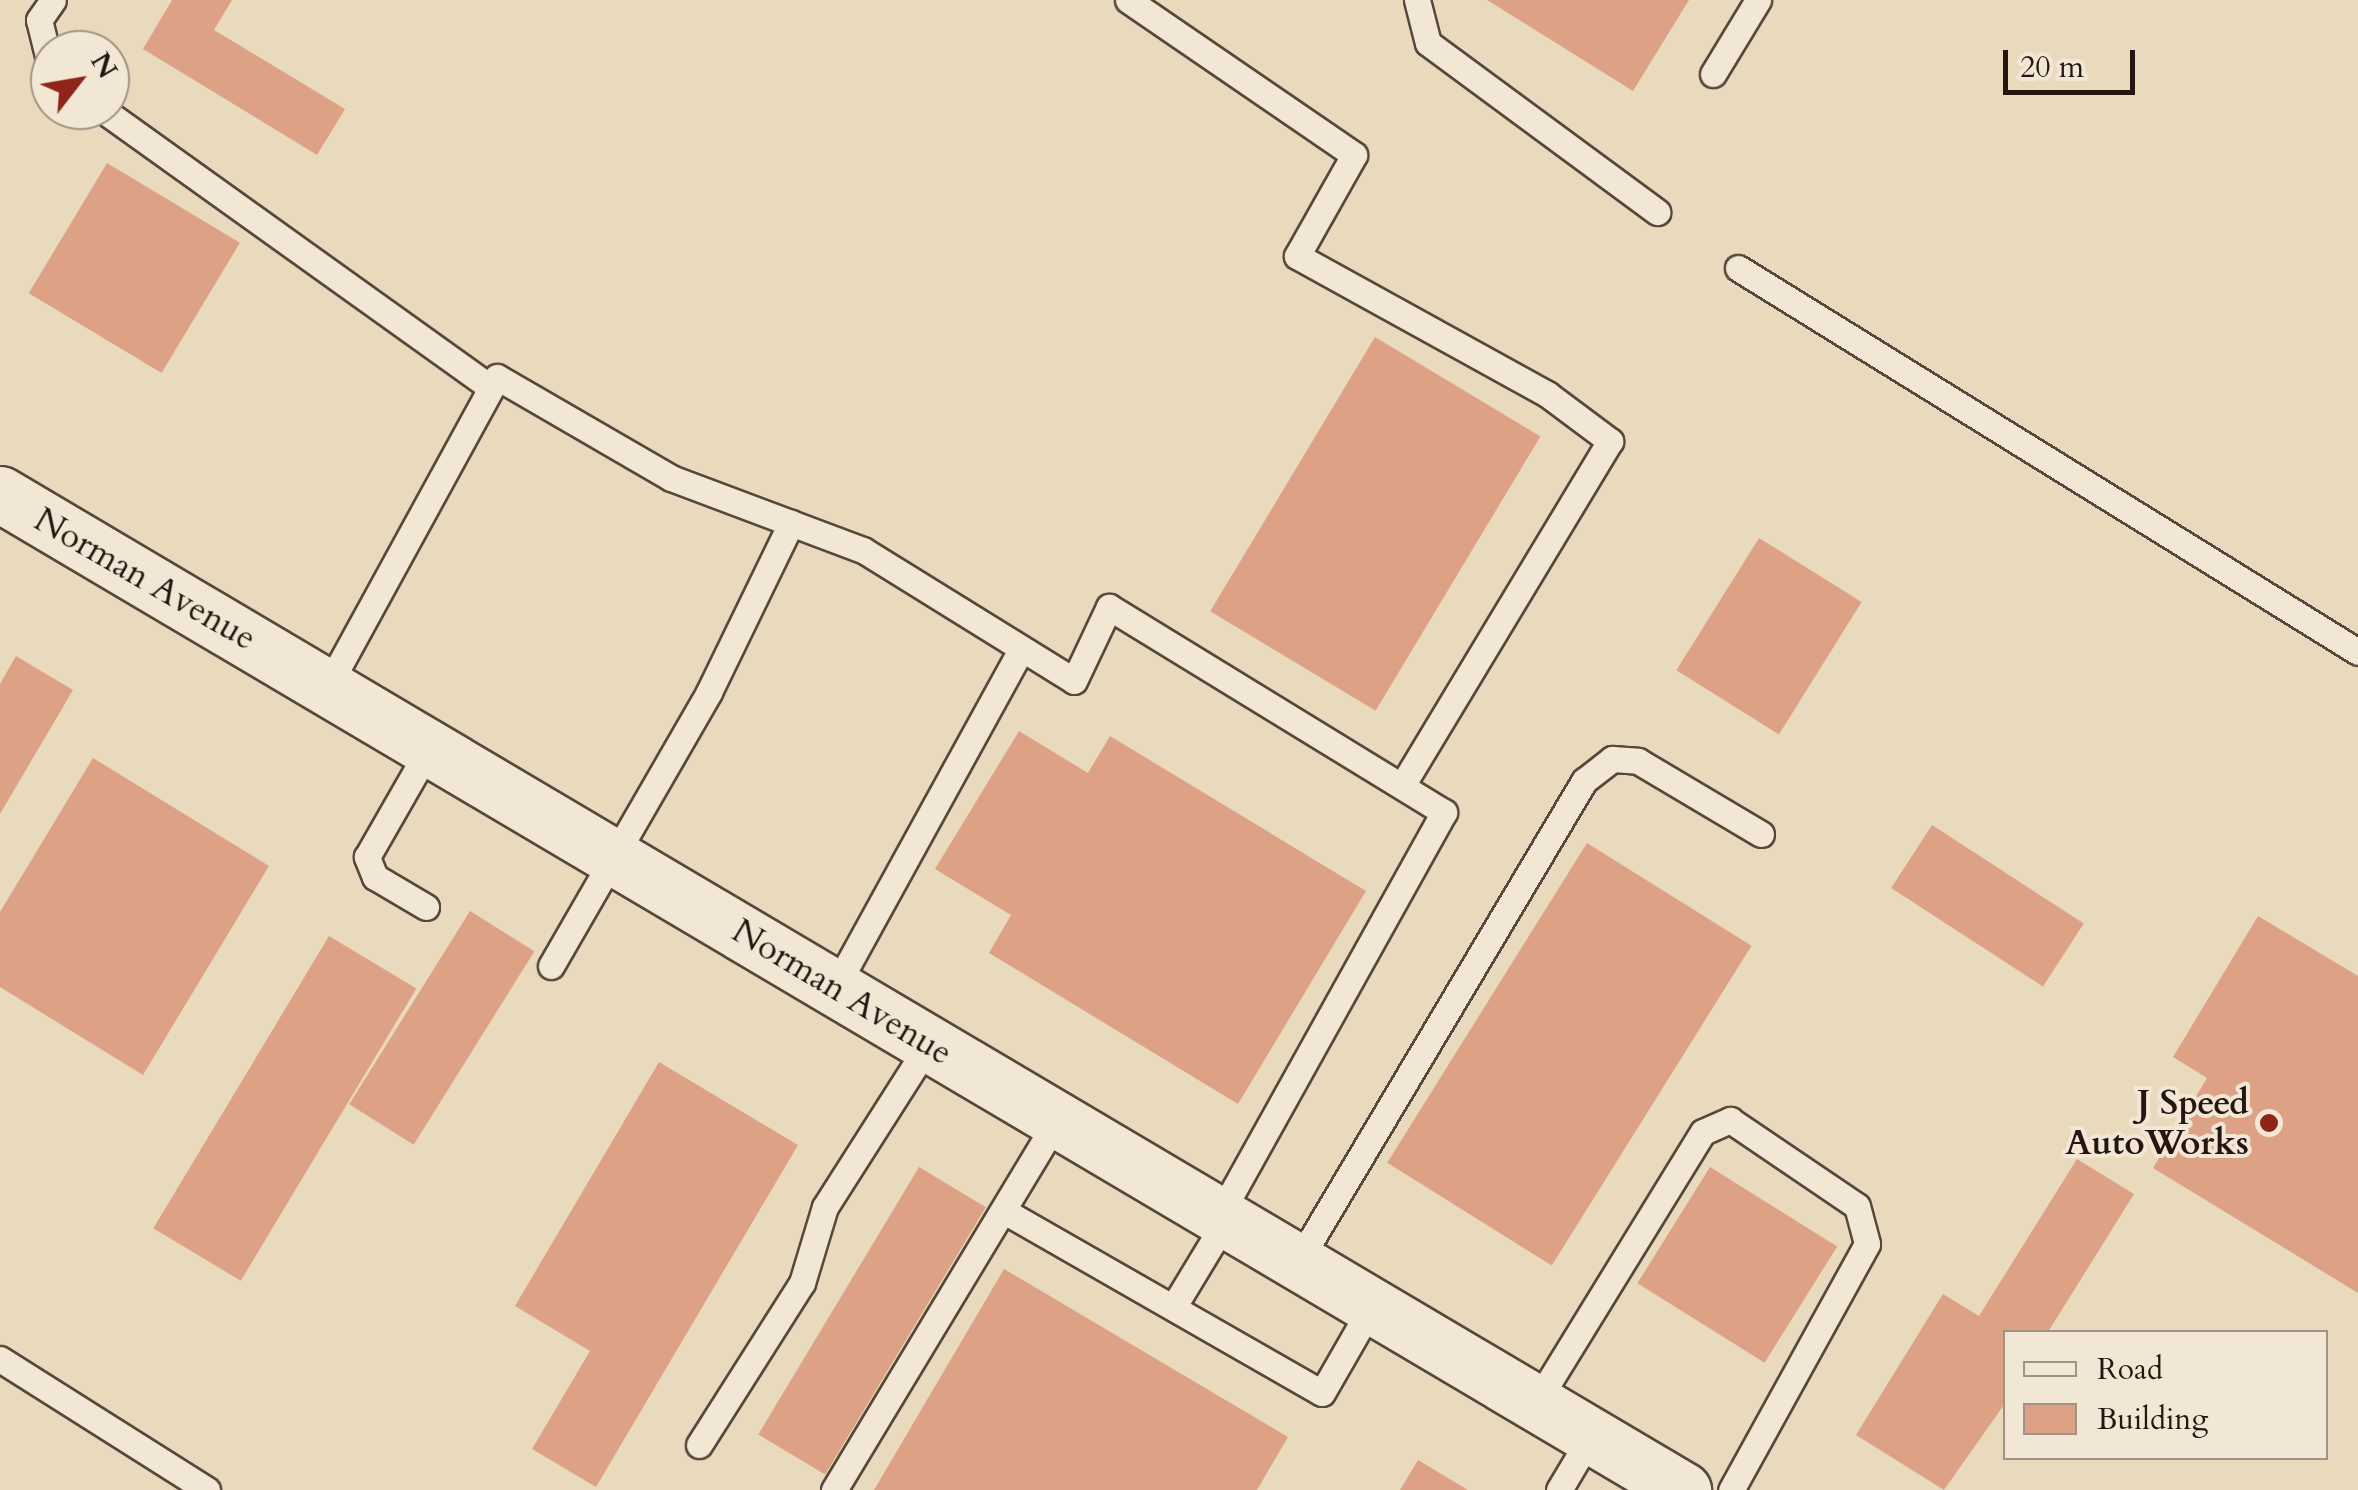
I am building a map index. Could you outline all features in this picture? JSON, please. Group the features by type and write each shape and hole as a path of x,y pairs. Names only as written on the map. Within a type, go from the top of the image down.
{"street":[{"name":"Norman Avenue","path":"6,511 328,686 1683,1490"}],"lane":[{"path":"42,30 39,20 52,0"},
{"path":"1128,0 1354,154 1297,256 1546,394 1610,441 1404,783"},
{"path":"1417,0 1428,43 1657,212"},
{"path":"1713,74 1758,0"},
{"path":"130,129 490,387"},
{"path":"1738,268 2358,652"},
{"path":"328,686 497,377 671,478 863,550 1074,682 1108,607 1404,783 1444,812 1174,1306"},
{"path":"552,966 616,858 792,523"},
{"path":"835,988 1021,649"},
{"path":"426,907 375,877 367,857 430,747"},
{"path":"1298,1262 1584,781 1612,759 1638,761 1761,834"},
{"path":"699,1445 802,1283 825,1207 929,1044"},
{"path":"834,1490 1058,1119"},
{"path":"1536,1403 1703,1132 1730,1120 1857,1206 1868,1244 1730,1490"},
{"path":"1004,1212 1322,1393 1372,1306"},
{"path":"0,1360 208,1490"},
{"path":"1560,1490 1591,1436"}],"building":[{"path":"172,0 232,0 214,30 345,109 317,155 143,49"},
{"path":"1487,0 1689,0 1633,91"},
{"path":"107,163 240,243 162,373 29,293"},
{"path":"1375,337 1540,436 1376,711 1210,611"},
{"path":"1759,538 1862,602 1779,734 1676,670"},
{"path":"16,656 73,690 0,814 0,684"},
{"path":"1019,731 1088,773 1110,736 1366,891 1238,1104 989,953 1011,915 935,869"},
{"path":"93,758 269,866 143,1075 0,987 0,912"},
{"path":"1932,825 2084,924 2043,986 1891,888"},
{"path":"1587,843 1752,946 1552,1266 1387,1163"},
{"path":"470,911 534,951 414,1145 349,1104"},
{"name":"J Speed AutoWorks","path":"2258,916 2358,976 2358,1293 2153,1168 2207,1078 2173,1057"},
{"path":"329,936 416,989 241,1281 153,1228"},
{"path":"659,1062 798,1145 596,1487 532,1449 590,1351 515,1306"},
{"path":"2077,1159 2134,1194 2049,1330 2003,1330 2003,1406 1944,1490 1856,1435 1943,1294 1979,1316"},
{"path":"919,1167 986,1207 825,1475 758,1434"},
{"path":"1710,1167 1837,1246 1765,1363 1637,1283"},
{"path":"1004,1269 1288,1437 1257,1490 874,1490"},
{"path":"1418,1460 1468,1490 1400,1490"}],"place":[{"name":"J Speed AutoWorks","path":"2269,1123"}]}
